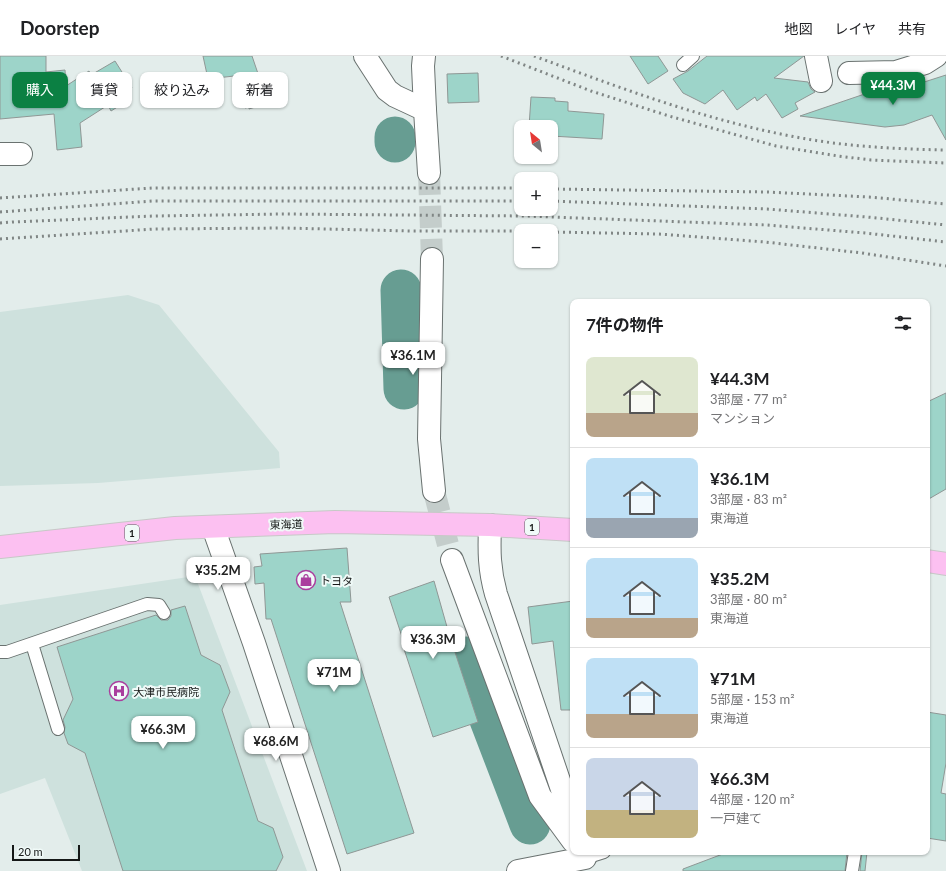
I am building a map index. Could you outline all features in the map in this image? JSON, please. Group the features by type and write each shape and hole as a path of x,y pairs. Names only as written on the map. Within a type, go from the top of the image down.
{"highway":[{"name":"東海道","path":"0,547 168,529 334,522 490,525 570,530"},
{"path":"930,561 946,564"}],"street":[{"path":"365,56 387,90 395,96 425,110"},
{"path":"424,56 423,66 429,173"},
{"path":"816,56 821,81"},
{"path":"849,72 896,72 925,62 936,56"},
{"path":"432,259 429,438 434,491"},
{"path":"490,525 489,549 491,573 496,594 570,813"},
{"path":"213,527 254,643 329,871"},
{"path":"452,560 540,796 570,834"},
{"path":"518,871 582,855"}],"lane":[{"path":"683,65 693,56"},
{"path":"0,652 7,652 32,644 147,604 159,605 164,612"},
{"path":"32,644 58,729"},
{"path":"852,871 855,855"}],"shaded area":[{"path":"128,295 159,305 279,452 280,468 98,483 0,486 0,312"},
{"name":"大津市民病院","path":"195,576 307,871 82,871 45,778 0,794 0,605"}],"building":[{"path":"0,56 46,56 46,72 12,72 12,108 68,108 68,85 76,79 76,108 103,108 80,123 82,147 57,150 54,114 0,119"},
{"path":"203,56 252,56 257,72 232,72 232,76 224,77 224,72 206,72"},
{"path":"630,56 658,56 668,71 648,84"},
{"path":"707,56 804,56 774,78 808,82 811,89 815,92 795,103 798,109 782,118 766,94 757,101 755,97 737,110 723,90 705,104 683,93 673,79 688,71"},
{"path":"115,61 122,72 96,72"},
{"path":"65,70 65,72 46,72"},
{"path":"478,73 479,102 448,103 447,74"},
{"path":"946,75 946,140 932,115 904,125 885,127 800,116 891,85 916,79 918,84"},
{"path":"531,97 555,98 555,101 568,102 568,111 604,114 602,139 558,136 558,120 529,120"},
{"path":"946,393 946,489 930,498 930,401"},
{"path":"347,548 351,602 340,602 414,833 347,854 271,619 266,619 264,583 255,584 254,567 262,566 260,554"},
{"path":"434,581 449,634 478,722 433,737 404,649 406,649 389,597"},
{"path":"570,601 570,710 561,710 553,641 532,644 528,607"},
{"path":"185,606 201,655 220,665 230,692 222,710 258,821 273,828 283,857 276,871 123,871 85,753 68,744 64,733 65,727 63,720 73,699 57,647 156,615 161,620 168,620 171,616 171,610"},
{"path":"930,712 946,715 946,763 941,793 946,794 946,841 930,838"},
{"path":"720,855 847,855 845,871 683,871 683,869"},
{"path":"862,855 867,855 865,871 860,871"}],"waterway":[{"path":"395,137 395,142"},
{"path":"401,290 404,389"},
{"path":"466,657 530,824"}],"tunnel":[{"path":"429,173 432,259"},
{"path":"434,491 452,560"}],"railway":[{"path":"501,56 591,91 669,116 776,146 871,160 946,163"},
{"path":"534,56 669,104 737,124 772,132 824,142 859,146 946,150"},
{"path":"0,198 152,188 514,188"},
{"path":"558,189 767,192 869,197 946,204"},
{"path":"0,212 153,201 514,201"},
{"path":"558,201 767,209 946,225"},
{"path":"0,223 154,216 283,214 525,216 767,225 865,233 946,242"},
{"path":"0,239 155,229 284,228 410,231 514,231"},
{"path":"558,232 659,234 765,242 862,253 946,266"}],"place":[{"name":"トヨタ","path":"306,580"},
{"name":"大津市民病院","path":"119,691"}]}
